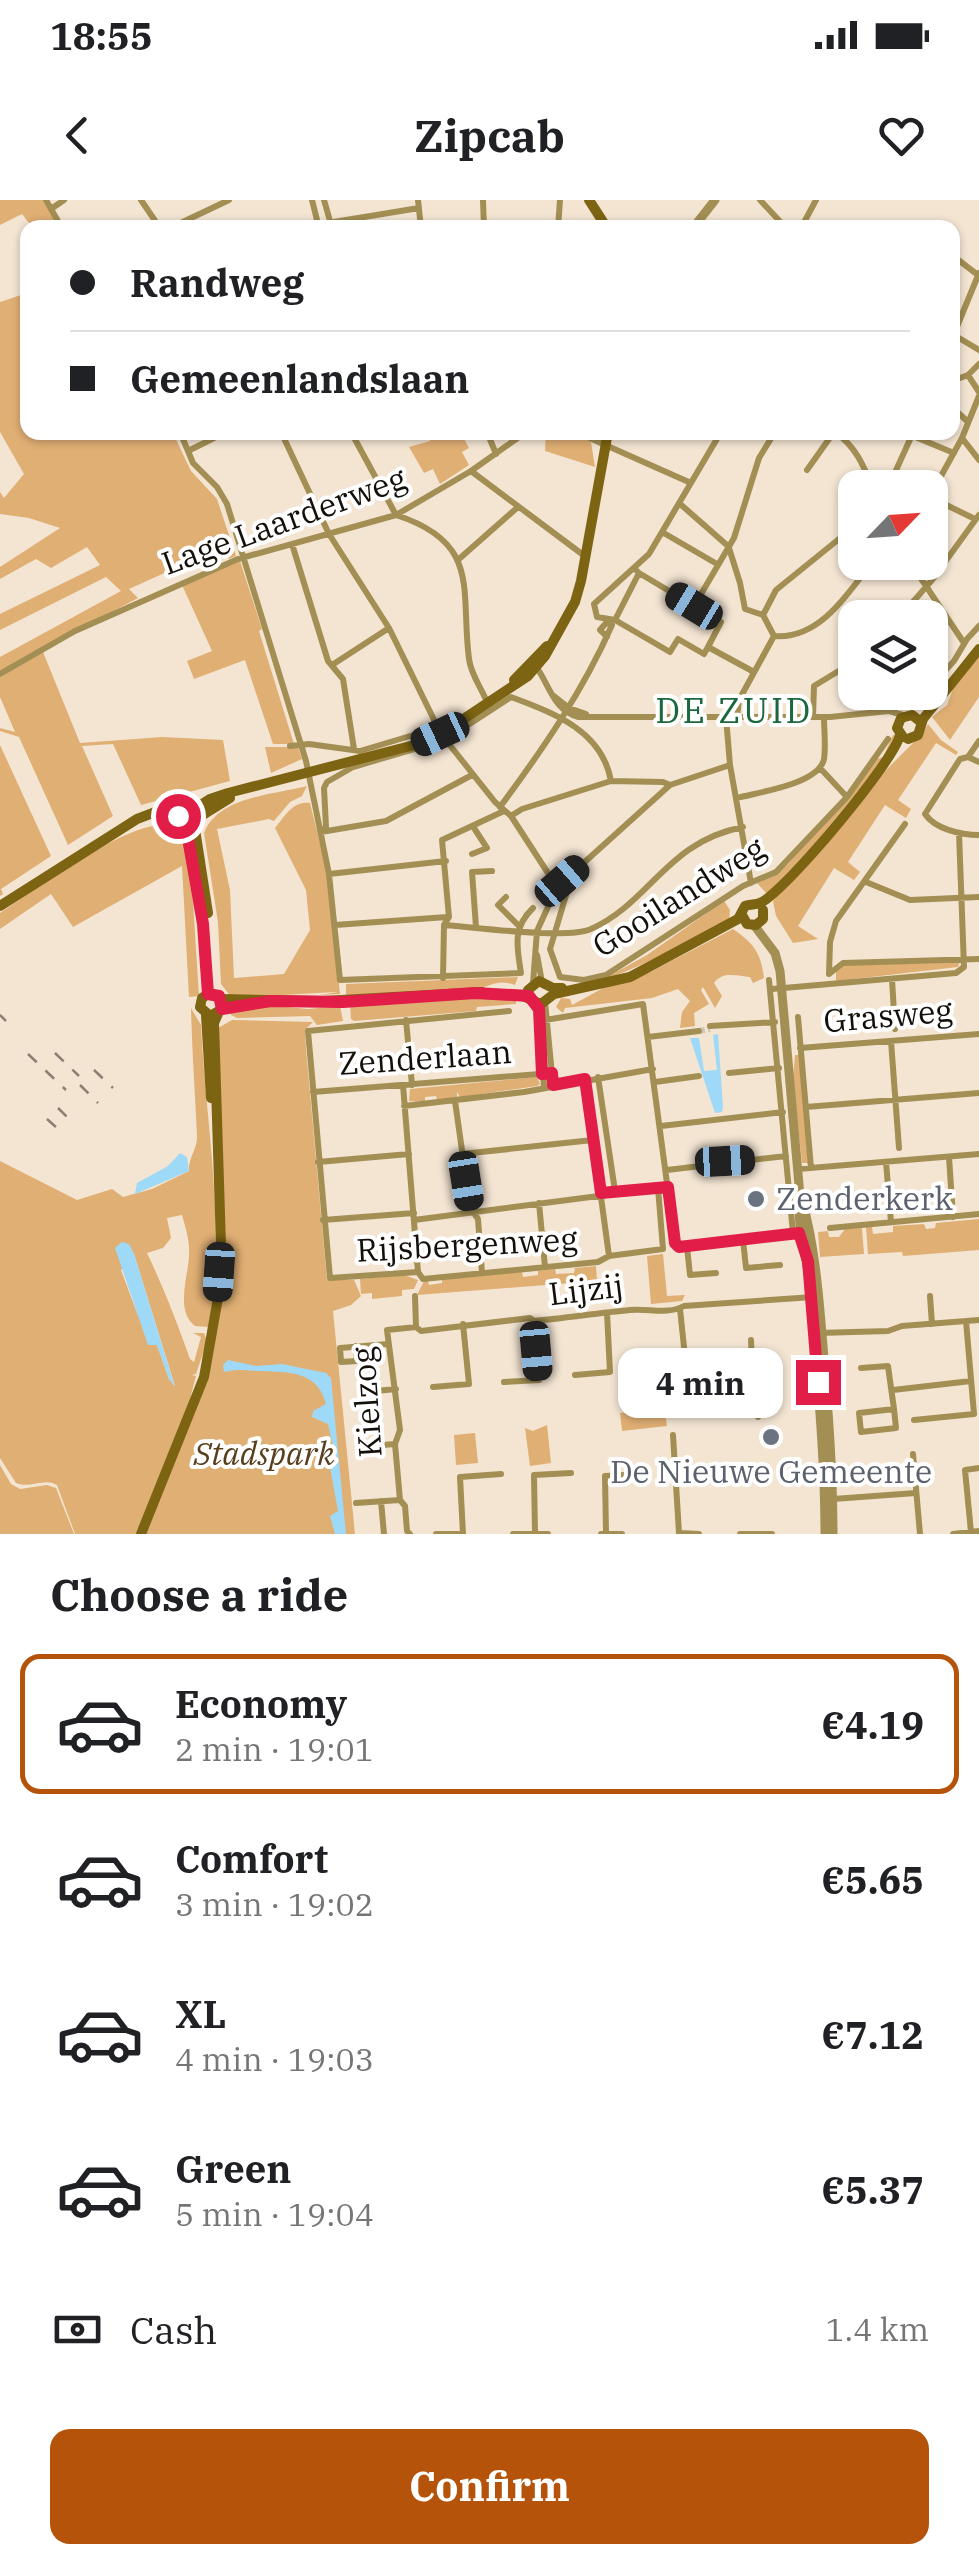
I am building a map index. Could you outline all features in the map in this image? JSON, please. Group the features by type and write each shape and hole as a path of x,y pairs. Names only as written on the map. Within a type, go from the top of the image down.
{"main road":[{"path":"184,823 210,799 406,747 441,734 510,691 550,645 575,602 607,440"},
{"name":"Gooilandweg","path":"214,1004 539,993 588,988 643,971 706,936 754,916 894,760 908,723 938,700 979,649"},
{"path":"142,1534 204,1377 218,1298 221,1246 210,924 184,823 185,807 199,812"},
{"path":"0,906 105,837 148,814 162,810 184,823"}],"street":[{"path":"46,200 57,220"},
{"path":"51,209 64,200"},
{"path":"188,220 229,200"},
{"path":"699,220 715,200"},
{"path":"760,200 779,220"},
{"path":"349,220 419,204"},
{"path":"960,320 978,274"},
{"path":"960,378 979,364"},
{"path":"945,470 979,394 968,375"},
{"path":"960,414 967,421"},
{"path":"962,438 976,448 979,460"},
{"path":"183,440 199,472 224,497 301,744 330,874 340,980 520,973 518,928 498,905 506,897"},
{"path":"188,451 210,440"},
{"path":"285,440 329,534 389,628 441,734 567,892 554,934"},
{"path":"354,440 396,515 434,535 459,559 468,604 470,663 488,702"},
{"path":"490,440 496,454"},
{"name":"Lage Laarderweg","path":"0,674 92,624 243,557 396,515 472,472 515,440"},
{"path":"593,440 691,483"},
{"path":"614,620 637,571 716,440"},
{"path":"694,606 742,518 759,458 769,440"},
{"path":"807,470 828,440"},
{"path":"846,440 866,470"},
{"path":"895,470 907,440"},
{"path":"923,440 954,453"},
{"path":"472,472 586,557"},
{"path":"679,504 728,546 744,610 763,615 774,636"},
{"path":"914,600 977,517 948,504"},
{"path":"459,559 518,507"},
{"path":"662,532 720,560 732,558"},
{"path":"763,615 776,590 838,540"},
{"path":"292,544 332,665 343,679 354,749"},
{"path":"575,602 594,604 637,571"},
{"path":"594,604 597,616 614,620 670,652 678,639 704,654 721,622 637,571"},
{"path":"774,636 805,632 841,603 858,580"},
{"path":"921,580 964,643"},
{"path":"948,667 979,626"},
{"path":"332,665 389,628"},
{"path":"738,717 738,700 774,636"},
{"path":"505,811 607,638"},
{"path":"708,647 754,672"},
{"path":"532,666 609,768 611,781"},
{"path":"814,717 814,686 838,671"},
{"path":"321,832 326,827 327,782 353,767 441,734 510,691 566,713 592,716 824,718 890,710 908,723"},
{"name":"Gooilandweg","path":"908,723 915,710"},
{"path":"726,717 730,766 751,883"},
{"path":"737,798 803,780 820,768 824,756 824,718"},
{"path":"290,746 360,751 441,734"},
{"name":"Gooilandweg","path":"554,934 550,949 560,977 584,980 606,975 751,883 776,872 847,797 888,738"},
{"path":"979,741 968,757 960,760 925,814 928,821 959,833 979,835"},
{"path":"968,757 979,762"},
{"path":"553,1085 536,949 538,931 559,884 670,785 730,766"},
{"path":"820,768 847,797"},
{"path":"321,832 386,821 472,775"},
{"path":"444,978 447,921 442,840 505,811 611,781 670,785"},
{"path":"830,974 830,942 836,922 905,824"},
{"path":"472,854 487,848 474,828"},
{"path":"335,925 447,921 476,927 574,934 610,918 689,847 716,834 743,828"},
{"path":"777,986 956,974 964,968 959,833"},
{"path":"330,874 446,861"},
{"path":"476,927 472,872 492,871"},
{"path":"866,882 910,900 979,897"},
{"path":"518,928 533,908"},
{"path":"754,916 776,956 775,1022 786,1156 819,1335 833,1534"},
{"path":"825,983 844,963 979,959"},
{"path":"892,979 895,1028"},
{"path":"777,986 786,1026 800,1196 808,1216 801,1233"},
{"path":"543,1021 643,1004 675,1243 679,1247 801,1233"},
{"path":"509,1011 308,1031 323,1220 474,1214 601,1193 668,1187"},
{"path":"798,1017 811,1168"},
{"path":"406,1020 404,1106 418,1272"},
{"path":"543,1021 544,1088"},
{"path":"711,1028 775,1022"},
{"path":"648,1037 698,1030"},
{"name":"Grasweg","path":"800,1048 979,1034"},
{"path":"891,1041 899,1148"},
{"name":"Zenderlaan","path":"404,1106 544,1088 653,1068"},
{"path":"729,1072 779,1068"},
{"name":"Zenderlaan","path":"312,1092 552,1073"},
{"path":"655,1082 699,1076"},
{"path":"598,1077 615,1192"},
{"path":"585,1079 609,1256"},
{"path":"806,1107 979,1093"},
{"path":"455,1101 482,1274"},
{"path":"661,1126 782,1112"},
{"path":"462,1154 594,1140"},
{"path":"318,1162 409,1154"},
{"path":"798,1169 979,1154"},
{"path":"667,1170 786,1156"},
{"path":"948,1157 953,1217"},
{"path":"886,1162 891,1222"},
{"name":"Rijsbergenweg","path":"323,1220 330,1278 418,1272 423,1279 482,1274 598,1262 609,1256 664,1249 658,1188"},
{"path":"539,1202 545,1266"},
{"path":"830,1228 979,1214"},
{"path":"743,1240 746,1268 780,1264"},
{"path":"687,1247 690,1275 716,1272"},
{"path":"414,1296 416,1328"},
{"name":"Lijzij","path":"416,1328 421,1331 530,1318 534,1321 650,1308 680,1310 684,1306 813,1296"},
{"path":"930,1296 932,1324"},
{"path":"680,1310 686,1366"},
{"path":"575,1375 610,1372 607,1314"},
{"path":"819,1335 895,1331 902,1326 979,1320"},
{"path":"504,1382 538,1380 534,1321"},
{"path":"914,1420 974,1414 966,1322"},
{"path":"433,1388 468,1384 463,1324"},
{"name":"Kielzog","path":"410,1534 400,1500 395,1444 400,1430 388,1330 416,1328"},
{"path":"750,1340 758,1418"},
{"path":"356,1346 388,1344"},
{"path":"648,1368 752,1362"},
{"path":"861,1368 888,1366 893,1390 896,1428 861,1432 859,1413 894,1409"},
{"path":"893,1390 970,1382"},
{"path":"366,1392 396,1389"},
{"path":"674,1435 679,1533 698,1534"},
{"path":"370,1446 395,1444"},
{"path":"912,1454 920,1534"},
{"path":"952,1534 975,1532 966,1470 979,1468"},
{"path":"535,1532 534,1475 571,1473"},
{"path":"436,1534 460,1534 460,1477 501,1474"},
{"path":"622,1534 604,1534 606,1476 642,1474"},
{"path":"829,1500 916,1494"},
{"path":"356,1503 400,1500"},
{"path":"825,1534 829,1500"},
{"path":"381,1501 384,1534"},
{"path":"514,1534 548,1534"},
{"path":"740,1534 772,1534"}],"green space":[{"path":"0,200 43,200 55,220 27,220 22,214 0,225"},
{"path":"20,295 20,440 176,440 191,471 217,499 236,556 229,559 222,547 129,589 138,598 0,671 0,657 121,591 106,577 0,630 0,614 100,565 87,547 51,568 36,559 0,579 0,567 60,528 0,514 0,492 4,498 24,474 0,432 0,302"},
{"path":"465,440 469,448 462,452 469,465 440,484 433,469 424,473 409,447 430,441"},
{"path":"546,440 587,440 591,442 595,467 545,451"},
{"path":"240,561 294,744 273,744 245,660 194,679 187,661 212,651 182,585"},
{"path":"43,652 80,743 162,737 223,740 230,781 141,805 113,744 82,746 113,816 68,845 19,737 0,731 15,732 0,697 0,677"},
{"path":"979,654 979,697 950,740 932,717 948,710 953,689"},
{"path":"928,724 958,752 956,755 936,743 898,800 911,809 906,818 885,805 848,862 860,872 854,880 834,868 798,926 818,939 793,943 776,916 773,901"},
{"path":"893,735 897,736 892,750 811,848 767,894 757,883 774,876 789,863 877,759 883,757"},
{"path":"0,745 51,856 1,889 0,896"},
{"path":"265,747 298,747 302,759 271,773"},
{"path":"307,786 302,796 290,802 274,821 217,829 230,890 234,978 284,974 310,930 306,890 275,828 294,806 310,803 327,871 340,994 231,997 221,984 218,922 204,833 211,821 234,804"},
{"path":"166,825 177,840 184,841 193,902 199,996 189,997 182,866 73,927 51,894 0,929 0,913 81,859 128,834"},
{"path":"724,901 730,910 729,921 604,979 647,955"},
{"path":"733,929 755,949 764,978 753,983 750,977 735,975 718,979 714,983 722,996 715,1008 703,987 709,1004 694,1013 695,1026 680,1028 682,1012 690,1001 678,989 652,998 565,1008 563,1013 556,1007 561,998 570,999 572,1005 605,987 650,972"},
{"path":"960,962 958,967 836,981 836,971 845,965"},
{"path":"518,977 515,985 500,983 478,989 346,995 346,984"},
{"path":"516,996 516,1004 477,1007 476,1011 351,1019 350,1003"},
{"path":"267,1005 308,1009 340,1006 343,1021 317,1025 310,1016 231,1015 231,1010"},
{"path":"191,1008 201,1025 213,1176 216,1251 209,1327 195,1326 185,1312 189,1251 182,1215 167,1218 171,1238 163,1248 147,1253 190,1359 194,1362 201,1337 193,1333 204,1333 207,1341 196,1374 192,1375 196,1376 186,1414 138,1534 75,1534 57,1485 16,1483 0,1458 0,1161 77,1200 112,1189 123,1197 152,1189 189,1171 197,1135","holes":["134,1254 175,1386 137,1313 121,1270"]},
{"name":"Stadspark","path":"232,1020 313,1022 305,1030 306,1049 327,1280 354,1280 361,1296 351,1305 333,1311 355,1534 145,1534 183,1437 222,1298 225,1239 218,1028"},
{"path":"795,1055 799,1055 808,1163 802,1163 793,1078"},
{"path":"537,1077 537,1086 460,1097 457,1092 457,1099 437,1100 436,1096 425,1097 425,1102 409,1101 410,1089"},
{"path":"979,1219 979,1250 903,1256 902,1252 868,1254 866,1227 872,1227 873,1234 893,1232 893,1226 924,1224 926,1229 935,1228 936,1223"},
{"path":"862,1228 864,1254 820,1257 818,1232 828,1231 829,1237 839,1237 845,1229"},
{"path":"663,1254 667,1296 685,1295 682,1301 651,1304 647,1256"},
{"path":"596,1266 597,1281 417,1295 424,1281 429,1285 442,1283 442,1279 522,1272 523,1277 555,1269 556,1274 574,1273 575,1268"},
{"path":"404,1275 418,1280 414,1289 402,1290 402,1296 372,1299 372,1293 361,1294 360,1279"},
{"path":"664,1408 667,1426 622,1431 620,1413"},
{"path":"547,1425 551,1463 530,1466 525,1428 533,1431"},
{"path":"475,1433 478,1463 456,1465 454,1435"},
{"path":"0,1465 11,1484 20,1489 47,1485 56,1488 74,1534 0,1534"}],"water":[{"path":"718,1034 723,1107 722,1112 715,1113 690,1038 699,1038 704,1071 717,1070 713,1035"},
{"path":"180,1153 187,1157 189,1171 135,1194 137,1183 168,1166"},
{"path":"122,1242 129,1244 134,1254 175,1387 157,1345 148,1345 115,1248"},
{"path":"228,1360 256,1366 282,1364 326,1373 331,1378 346,1534 335,1534 330,1516 338,1511 330,1467 318,1464 318,1459 329,1459 334,1451 328,1424 312,1417 313,1411 326,1404 317,1385 293,1373 224,1372 223,1365"}],"tunnel":[{"path":"699,1031 710,1029"}],"railway":[{"path":"0,1015 6,1021"},
{"path":"55,1053 79,1076"},
{"path":"28,1054 66,1090"},
{"path":"94,1070 113,1088"},
{"path":"80,1085 98,1103"},
{"path":"58,1108 67,1117"},
{"path":"47,1119 57,1128"}],"place":[{"name":"Zenderkerk","path":"756,1199"},
{"name":"De Nieuwe Gemeente","path":"771,1437"}],"district":[{"name":"DE ZUID","path":"734,711"}],"route":[{"path":"178,816 188,838 203,924 208,994 219,996 222,1009 271,1001 343,1002 475,993 529,996 539,1009 542,1074 552,1073 553,1085 585,1079 601,1193 668,1187 675,1243 679,1247 799,1233 808,1261 818,1382"}]}
